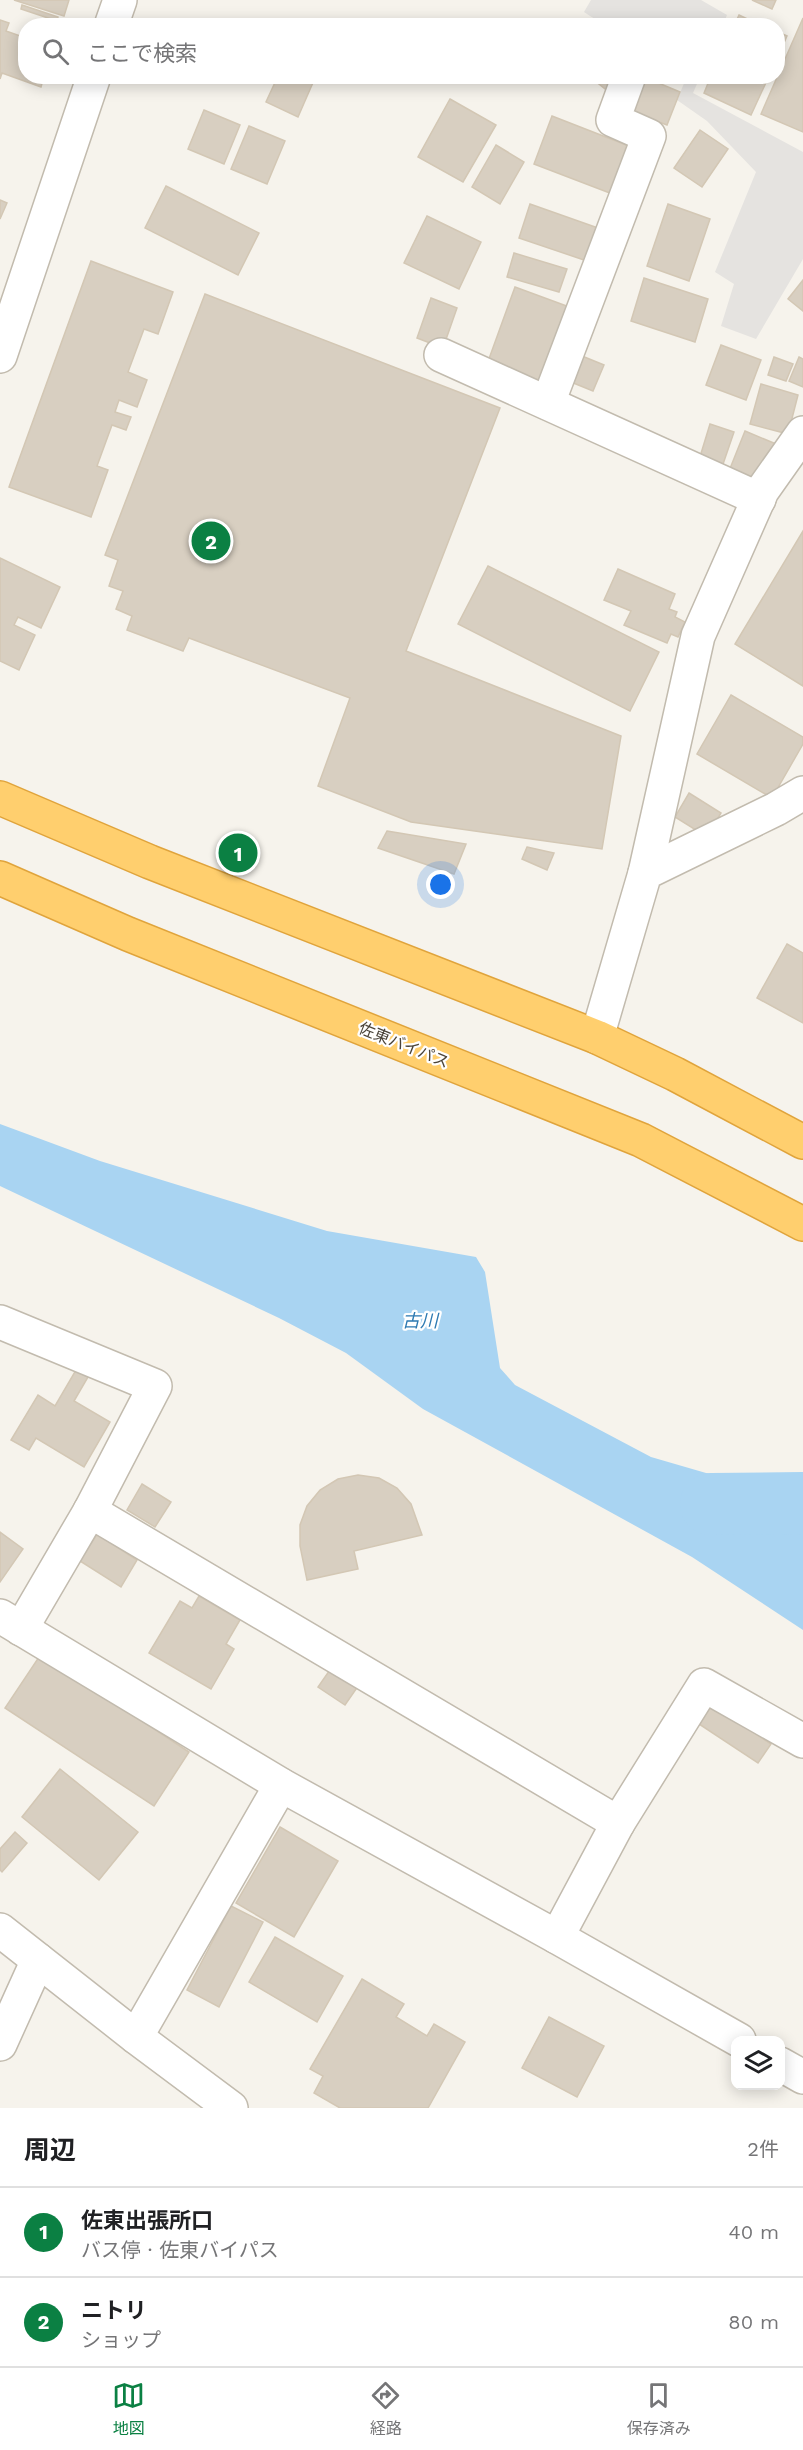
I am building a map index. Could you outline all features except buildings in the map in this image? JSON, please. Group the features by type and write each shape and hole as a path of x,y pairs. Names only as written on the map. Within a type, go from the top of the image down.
{"highway":[{"path":"0,798 150,862 597,1037 675,1074 803,1142"},
{"name":"佐東バイパス","path":"0,878 128,934 641,1140 803,1224"}],"street":[{"path":"114,18 120,0"},
{"path":"0,357 91,84"},
{"path":"548,404 649,136 613,120 626,84"},
{"path":"441,355 759,499"},
{"path":"597,1037 645,873 698,636 759,499 803,433"},
{"path":"645,873 803,793"},
{"path":"0,1322 155,1386 90,1511 11,1622 281,1785 732,2036"},
{"path":"90,1511 618,1823"},
{"path":"557,1937 618,1823 704,1685 803,1741"},
{"path":"136,2037 281,1785"},
{"path":"0,1930 231,2108"},
{"path":"0,2044 38,1960"},
{"path":"785,2067 803,2077"}],"shaded area":[{"path":"591,0 701,0 727,15 726,18 593,18 584,12"},
{"path":"684,84 697,84 693,93 803,152 803,259 756,339 721,326 734,284 715,272 756,172 707,121 677,100"}],"water":[{"name":"古川","path":"0,1124 100,1161 327,1231 476,1257 485,1272 500,1368 515,1385 651,1457 706,1473 780,1481 803,1517 803,1630 692,1557 423,1409 346,1353 279,1318 0,1186"}],"waterway":[{"path":"711,1504 803,1503"}],"place":[{"name":"ニトリ","path":"211,541"},
{"name":"佐東出張所口","path":"238,853"}]}
